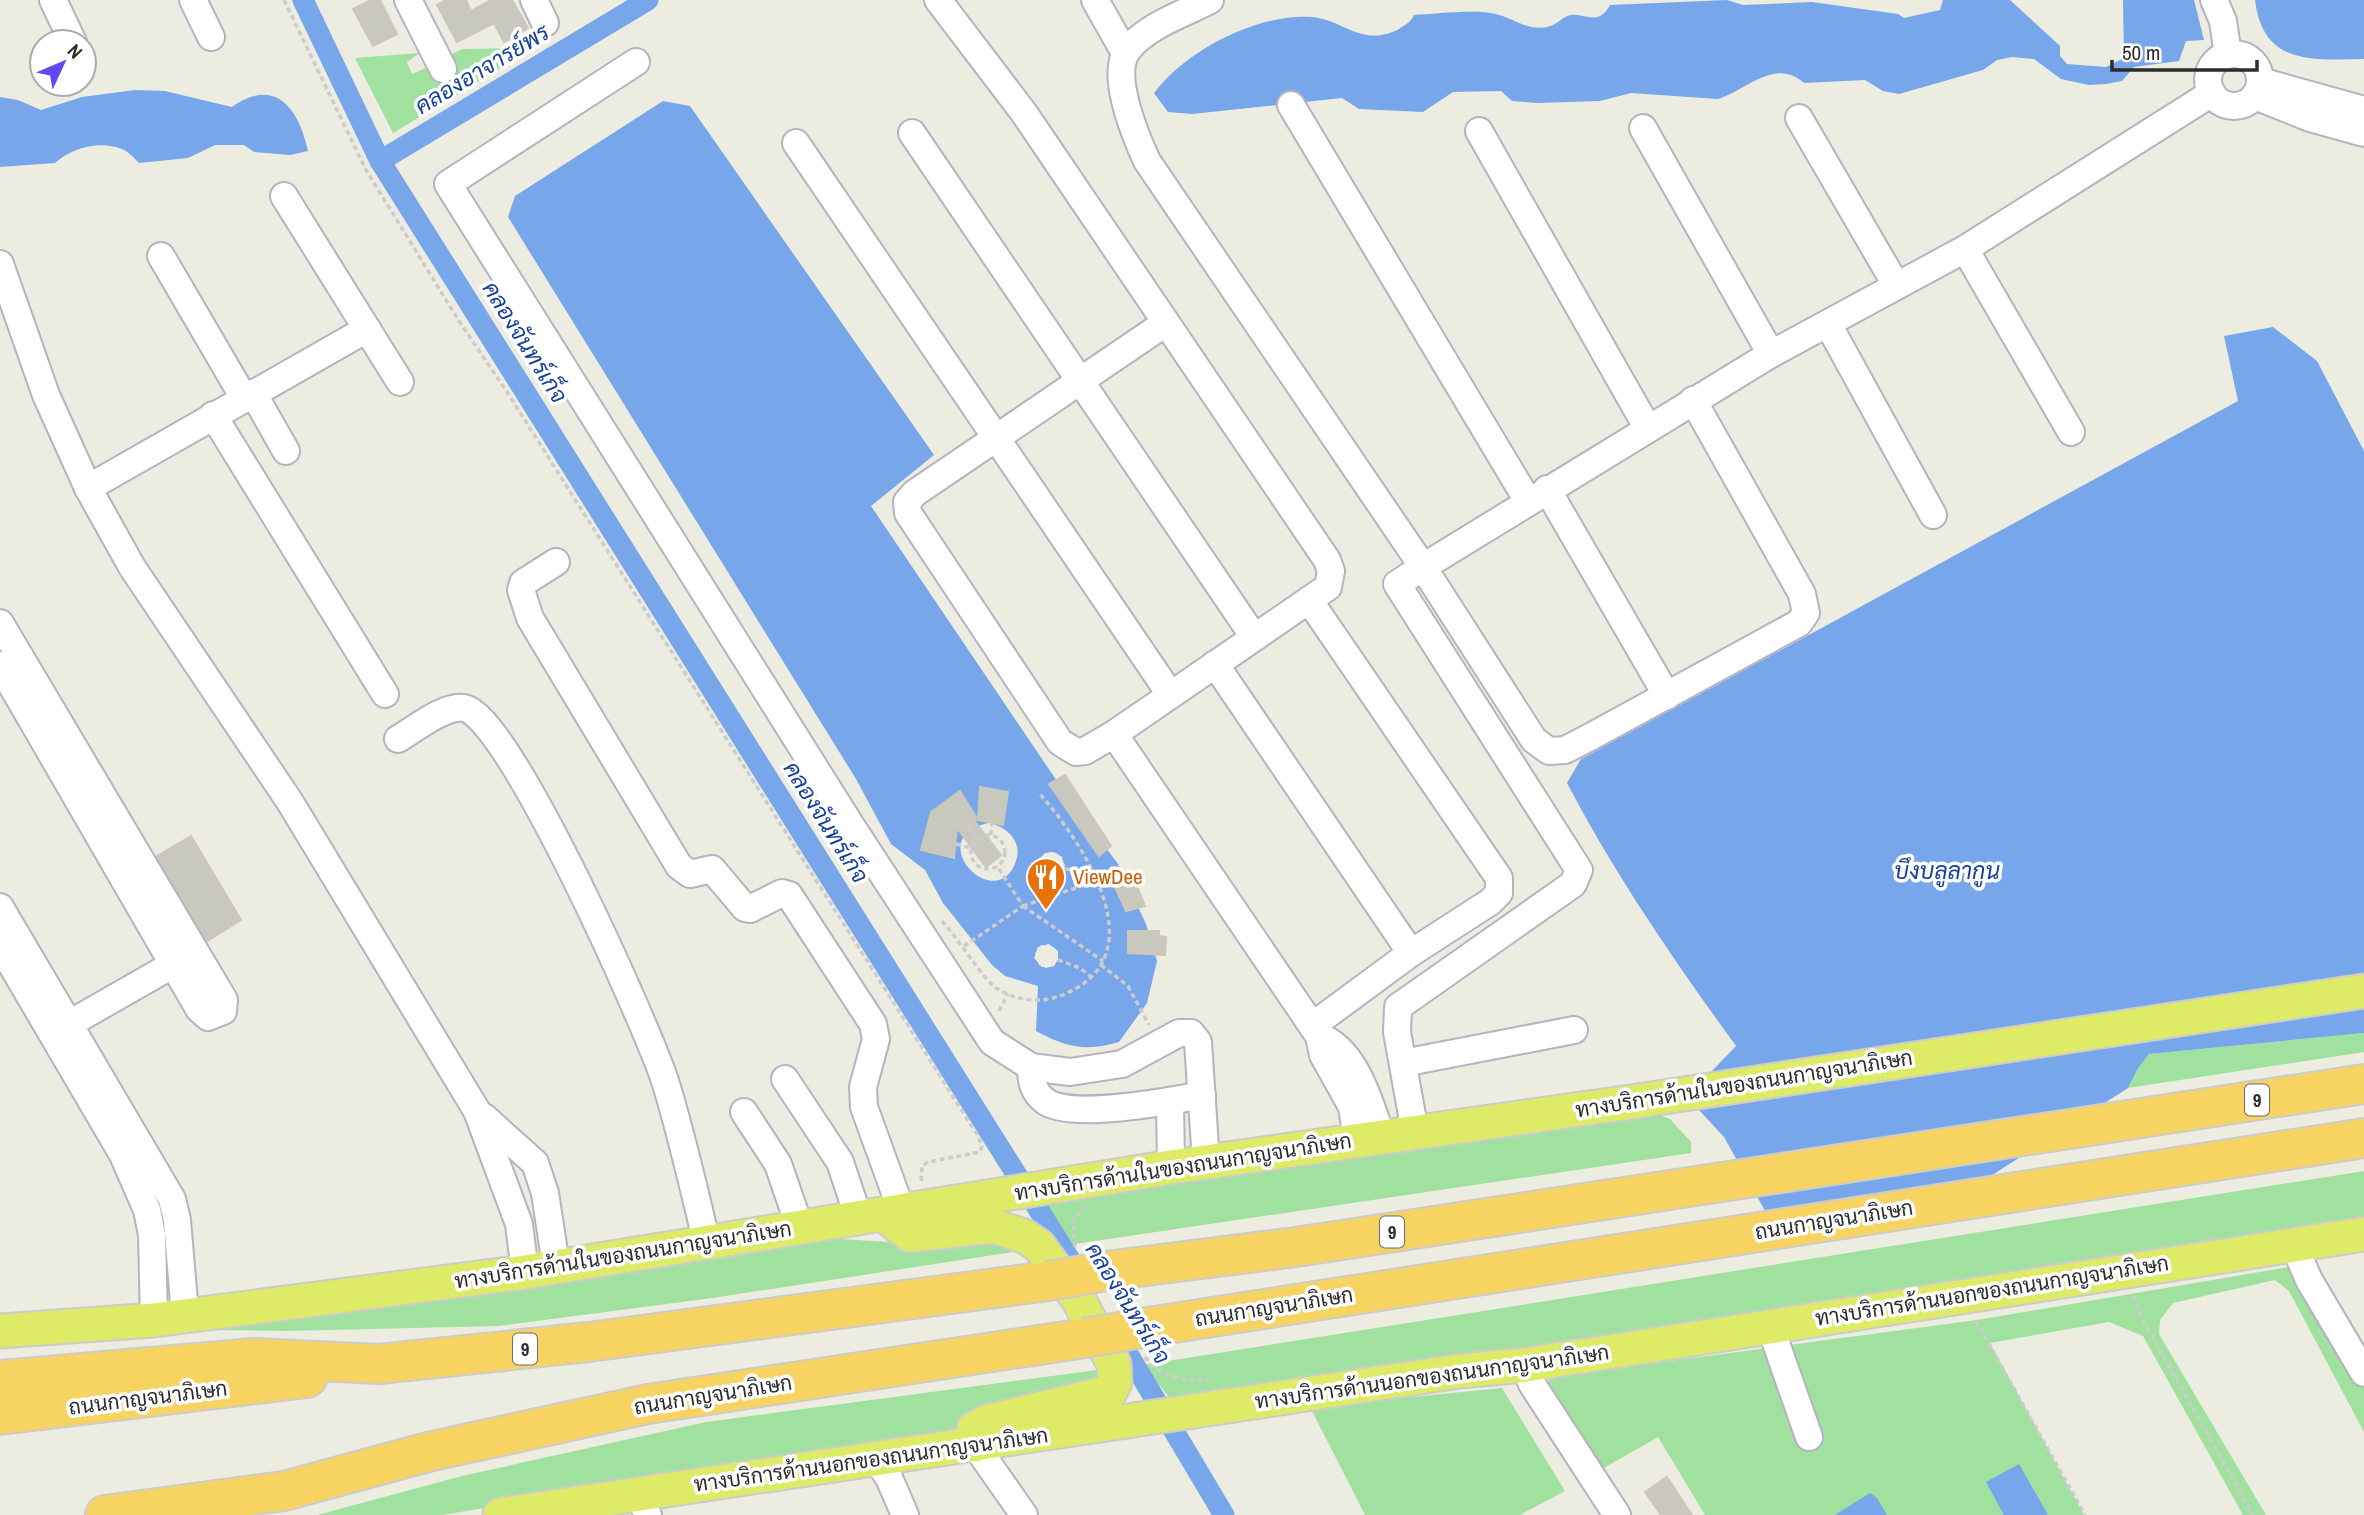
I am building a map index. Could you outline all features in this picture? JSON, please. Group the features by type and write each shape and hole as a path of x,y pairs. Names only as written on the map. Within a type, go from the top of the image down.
{"highway":[{"name":"ถนนกาญจนาภิเษก","path":"0,1416 288,1382 379,1364 589,1342 1296,1247 1678,1186 2364,1084"},
{"name":"ถนนกาญจนาภิเษก","path":"106,1515 284,1491 440,1450 648,1404 2364,1138"},
{"path":"0,1357 161,1346 203,1347 254,1358"},
{"name":"ถนนกาญจนาภิเษก","path":"0,1380 254,1358 379,1364"}],"main road":[{"name":"ทางบริการด้านในของถนนกาญจนาภิเษก","path":"0,1331 170,1317 541,1269 1171,1167 1631,1102 2364,991"},
{"path":"892,1214 909,1235 994,1226 1026,1237 1039,1246 1079,1298 1114,1364 1115,1382 1110,1392 986,1422 974,1429 975,1445"},
{"name":"ทางบริการด้านนอกของถนนกาญจนาภิเษก","path":"511,1514 642,1504 877,1460 1460,1371 1525,1365 2364,1234"}],"street":[{"path":"53,0 66,28"},
{"path":"194,0 211,37"},
{"path":"408,0 432,63"},
{"path":"938,0 1024,113 1164,324 1327,560 1331,570 1328,587 1114,734 1085,751 1076,752 1060,742 908,513 907,502 915,493 1164,324"},
{"path":"1094,0 1125,53"},
{"path":"1210,0 1144,34 1125,53 1122,68 1125,98 1133,132 1147,161 1423,567 1534,740 1549,751 1565,750 1667,696 1781,635 1799,623 1806,614 1802,594 1693,400"},
{"path":"2214,0 2223,21 2228,55"},
{"path":"2228,55 2238,55 2254,64 2258,88 2237,106 2227,105 2212,93 2209,74 2213,66 2228,55"},
{"path":"636,62 448,184 849,824 997,1048 1031,1067 1070,1072 1122,1064 1179,1032 1188,1031 1198,1042 1206,1162"},
{"path":"2258,88 2364,110"},
{"path":"2258,88 2311,118 2364,133"},
{"path":"1415,1132 1403,1063 1398,1007 1573,884 1579,870 1397,584 1647,427 1771,354 1965,249 2212,93"},
{"path":"1291,105 1667,696"},
{"path":"1798,118 1896,285"},
{"path":"1643,128 1771,354"},
{"path":"1479,131 1647,427"},
{"path":"912,133 1254,637"},
{"path":"796,143 1170,694"},
{"path":"284,197 400,382"},
{"path":"1965,249 2071,432"},
{"path":"161,256 248,396 286,451"},
{"path":"0,264 46,396 88,488 132,567 290,802 477,1111 519,1224 541,1269"},
{"path":"1828,324 1933,515"},
{"path":"88,488 367,329"},
{"path":"213,415 385,694"},
{"path":"556,562 523,583 521,590 530,618 679,866 690,874 712,869 745,908 750,909 782,893 789,895 873,1024 876,1039 863,1097 870,1128 887,1161 892,1214"},
{"path":"1309,600 1499,878 1499,893 1490,902 1411,953 1316,1031"},
{"path":"0,623 196,951 224,1000 223,1011 215,1016 205,1016 199,1009 0,664"},
{"path":"1215,664 1411,953"},
{"path":"398,739 451,709 465,708 484,721 506,754 580,882 628,986 666,1083 707,1243"},
{"path":"1114,734 1316,1031 1322,1055 1369,1139"},
{"path":"0,907 140,1190 170,1317"},
{"path":"0,946 61,1029"},
{"path":"61,1029 196,951"},
{"path":"1403,1063 1574,1030"},
{"path":"1031,1067 1032,1084 1038,1095 1052,1105 1063,1108 1111,1108 1202,1096"},
{"path":"785,1079 840,1162 892,1214"},
{"path":"1170,1101 1171,1167"},
{"path":"744,1112 778,1164 800,1228"},
{"path":"2294,1245 2309,1280 2364,1373"},
{"path":"1770,1326 1809,1437"},
{"path":"1525,1365 1532,1384 1617,1515"},
{"path":"975,1445 1024,1515"},
{"path":"877,1460 889,1478 905,1515"}],"path":[{"path":"284,0 366,170 978,1136 982,1146 980,1152 928,1162 922,1166 892,1214"},
{"path":"1041,794 1073,833 1092,871 1096,881 1109,920 1108,942 1102,963 1091,977 1067,993 1036,1000 1013,996 990,984 964,946 1023,906 1096,881"},
{"path":"991,835 992,823"},
{"path":"968,826 977,839"},
{"path":"991,835 999,839 1005,849 1003,860 997,866 989,869 979,866 972,858 971,848 977,839 991,835"},
{"path":"956,844 971,848"},
{"path":"997,866 1023,906 1102,963 1128,986 1143,1014"},
{"path":"1065,869 1092,871"},
{"path":"1058,960 1080,968 1091,977"},
{"path":"2122,1271 2145,1324 2253,1515"},
{"path":"1962,1296 2085,1515"}],"green space":[{"path":"534,48 393,133 355,58 420,53 407,62 412,74 426,68 438,79 456,68 449,56 462,49"},
{"path":"2364,1033 2364,1052 2128,1088 2138,1067 2149,1054"},
{"path":"1643,1109 1670,1119 1691,1142 1691,1153 1068,1245 1043,1205"},
{"path":"2364,1171 2364,1223 1173,1402 1143,1365"},
{"path":"978,1234 1027,1250 712,1298 499,1326 211,1330 617,1267 841,1239 921,1244"},
{"path":"2289,1267 2364,1358 2364,1432 2289,1291 2275,1280 2173,1303 2160,1320 2159,1334 2266,1515 2243,1515 2143,1336 2109,1322 1990,1343 2084,1515 1705,1515 1658,1437 1602,1469 1548,1386 1550,1377 1977,1320"},
{"path":"1105,1369 1108,1379 977,1416 954,1431 442,1515 317,1515 462,1476 706,1422"},
{"path":"1502,1388 1565,1491 1520,1515 1365,1515 1310,1407"}],"water":[{"path":"1727,0 1743,5 1812,2 1898,14 1904,18 1940,10 1943,0 2010,0 2060,46 2060,56 2067,64 2106,67 2124,58 2123,0 2194,0 2204,40 2186,41 2179,61 2134,67 2122,81 2089,85 2061,79 2034,59 2012,57 1997,60 1983,70 1899,94 1883,91 1865,80 1804,83 1782,73 1761,78 1718,99 1631,93 1600,101 1537,103 1512,101 1501,91 1453,92 1423,112 1359,109 1342,98 1192,114 1168,112 1154,93 1185,62 1225,37 1269,21 1291,17 1323,19 1374,36 1399,29 1414,15 1487,13 1538,28 1553,25 1573,15 1600,16 1610,5"},
{"path":"2255,0 2364,0 2364,59 2308,58 2279,47 2268,37 2260,21"},
{"path":"135,90 165,91 232,107 247,98 273,96 283,101 291,110 304,135 308,151 290,155 254,152 244,145 215,145 188,158 139,163 122,149 104,145 77,150 55,163 0,167 0,97 18,100 41,110 79,98 98,98 98,95"},
{"path":"663,101 690,106 934,455 871,506 1065,793 1118,864 1146,924 1157,961 1147,1003 1119,1042 1096,1047 1076,1046 1036,1031 1038,986 1005,976 992,965 943,903 925,870 891,844 856,779 508,217 515,196","holes":["988,823 1007,831 1015,841 1018,854 1007,876 994,881 981,878 969,869 962,856 961,843 969,831","1054,852 1062,857 1065,869 1055,879 1046,879 1039,872 1039,859 1045,853","1041,945 1055,948 1058,959 1054,966 1042,967 1034,958"]},
{"name":"บึงบลูลากูน","path":"2273,327 2317,361 2364,451 2364,1033 2149,1054 2128,1088 1908,1229 1784,1245 1724,1137 1687,1097 1736,1046 1647,917 1605,851 1567,783 1581,759 2238,401 2224,336"},
{"path":"2019,1464 2048,1515 2004,1515 1986,1482"},
{"path":"1870,1493 1877,1498 1887,1515 1835,1515"}],"pier":[{"path":"1050,852 1058,854 1065,865 1062,874 1055,879 1046,879 1037,868 1039,859","holes":["1047,856 1056,857 1061,862 1061,869 1054,876 1047,875 1042,870 1041,863"]},
{"path":"1049,944 1058,951 1054,966 1046,968 1039,965 1035,954 1038,947","holes":["1048,947 1055,952 1055,958 1046,965 1041,963 1038,955 1040,950"]}],"building":[{"path":"371,0 380,0 397,34 373,46 353,9"},
{"path":"446,0 466,0 471,11 491,0 512,0 528,28 504,42 494,23 457,42 437,5"},
{"path":"1065,775 1111,846 1099,856 1049,784"},
{"path":"980,787 1008,792 1003,825 978,820"},
{"path":"960,791 978,820 973,819 1001,855 986,867 957,828 954,858 921,850 931,812"},
{"path":"191,836 241,920 207,941 157,856"},
{"path":"1134,879 1145,906 1126,911 1115,887"},
{"path":"1128,931 1159,931 1159,936 1166,937 1165,955 1128,953"},
{"path":"1667,1477 1692,1515 1661,1515 1645,1492"}],"waterway":[{"name":"คลองจันทร์เก็จ","path":"303,0 380,161 1084,1282"},
{"name":"คลองอาจารย์พร","path":"380,161 648,0"},
{"name":"คลองจันทร์เก็จ","path":"1112,1327 1224,1515"}],"place":[{"name":"ViewDee","path":"1046,911"}]}
